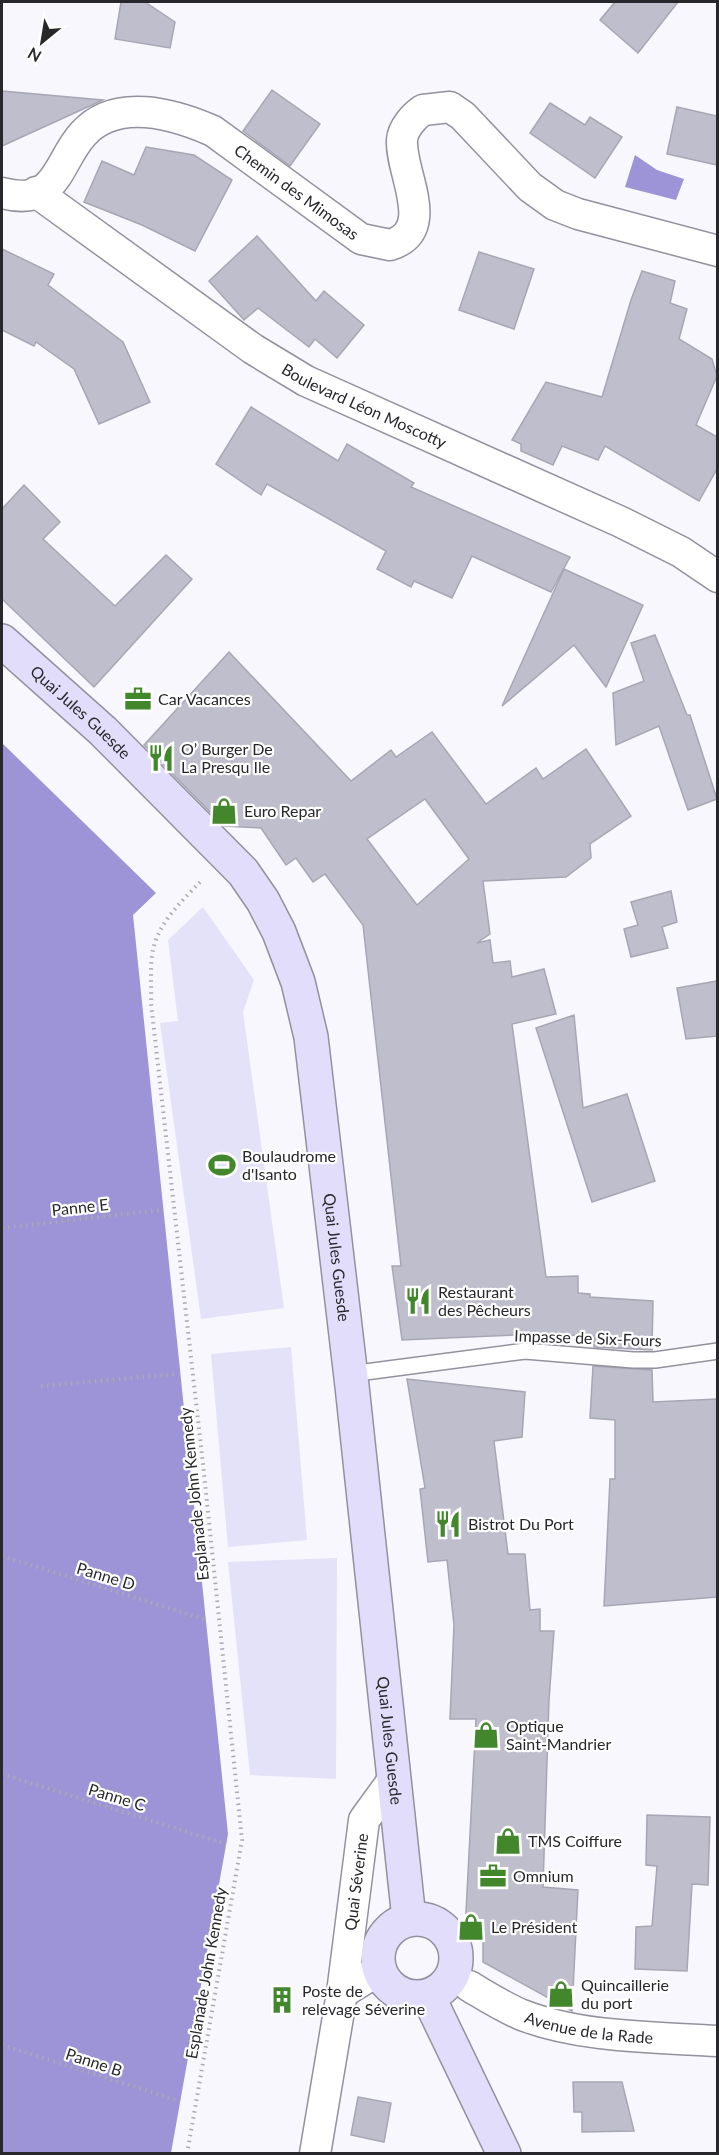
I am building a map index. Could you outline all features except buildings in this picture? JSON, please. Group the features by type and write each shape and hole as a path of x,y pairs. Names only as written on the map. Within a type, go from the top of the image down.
{"main road":[{"name":"Quai Jules Guesde","path":"2,641 103,731 243,872 263,901 298,982 310,1037 350,1374 409,1919"},
{"path":"409,1919 434,1922 452,1939 456,1950 453,1975 447,1984 428,1996 415,1998 404,1995 393,1989 379,1970 378,1950 386,1932 396,1923 409,1919"},
{"path":"428,1996 504,2154"}],"street":[{"name":"Chemin des Mimosas","path":"36,192 55,181 82,134 95,124 112,115 161,113 186,119 213,131 361,239 390,245 407,236 415,217 403,153 404,132 423,110 450,107 463,116 530,187 555,205 578,214 717,251"},
{"path":"2,193 11,196 36,192"},
{"name":"Boulevard Léon Moscotty","path":"36,192 253,349 306,381 621,522 681,552 717,577"},
{"name":"Quai Séverine","path":"315,2154 342,1993 364,1820 393,1780"},
{"path":"342,1993 379,1970"},
{"name":"Avenue de la Rade","path":"469,1986 523,2015 560,2025 603,2033 717,2041"}],"lane":[{"name":"Impasse de Six-Fours","path":"350,1374 525,1351 655,1360 717,1351"}],"path":[{"name":"Esplanade John Kennedy","path":"187,2154 242,1840 203,1464 151,1003 154,946 163,925 178,904 226,854"},
{"name":"Panne E","path":"2,1227 162,1210"},
{"path":"41,1386 179,1374"},
{"name":"Panne D","path":"2,1556 204,1619"},
{"name":"Panne C","path":"2,1774 226,1844"},
{"name":"Panne B","path":"2,2045 180,2102"}],"shaded area":[{"path":"635,155 657,170 684,179 676,200 625,187"},
{"path":"2,743 156,893 133,915 228,1834 171,2153 2,2153"},
{"name":"Boulaudrome d'Isanto","path":"203,907 254,980 243,1012 284,1308 201,1319 160,1023 178,1021 168,940"},
{"path":"291,1347 307,1540 228,1547 211,1354"},
{"path":"337,1558 336,1779 250,1775 228,1562"}],"place":[{"name":"Car Vacances","path":"138,699"},
{"name":"O’ Burger De La Presqu Ile","path":"161,758"},
{"name":"Euro Repar","path":"224,811"},
{"name":"Boulaudrome d'Isanto","path":"222,1165"},
{"name":"Restaurant des Pêcheurs","path":"418,1301"},
{"name":"Bistrot Du Port","path":"448,1524"},
{"name":"Optique Saint-Mandrier","path":"486,1735"},
{"name":"TMS Coiffure","path":"508,1841"},
{"name":"Omnium","path":"493,1876"},
{"name":"Le Président","path":"471,1927"},
{"name":"Quincaillerie du port","path":"561,1994"},
{"name":"Poste de relevage Séverine","path":"282,2000"}]}
